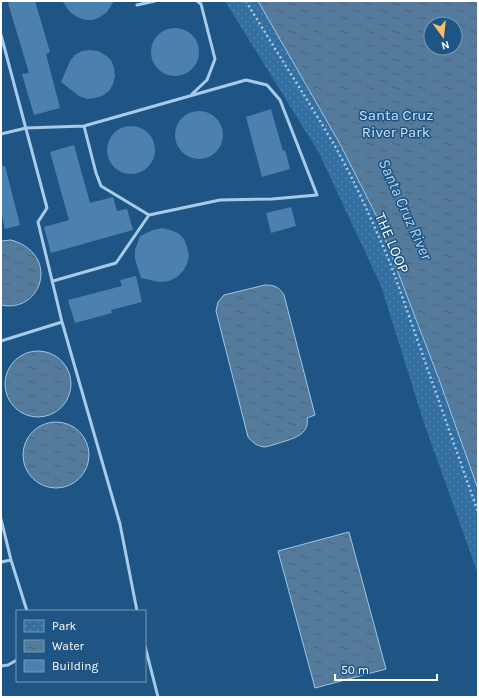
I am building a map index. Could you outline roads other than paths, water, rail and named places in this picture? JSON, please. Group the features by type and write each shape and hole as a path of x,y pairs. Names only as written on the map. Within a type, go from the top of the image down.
{"lane":[{"path":"137,6 155,1"},
{"path":"191,95 207,80 215,59 201,4 197,1"},
{"path":"1,35 47,208 38,222 62,322 120,524 137,610"},
{"path":"1,134 26,128 84,126 246,80 267,85 280,100 317,195 272,199 220,200 149,215 116,263 53,281"},
{"path":"84,126 96,173 102,186 149,215"},
{"path":"1,341 62,322"},
{"path":"1,519 11,560 27,610"},
{"path":"1,562 11,560"},
{"path":"146,650 158,697"},
{"path":"1,666 8,665 16,661"}],"water":[{"name":"Santa Cruz River","path":"258,1 478,1 478,489 440,382 376,215 340,144"},
{"path":"11,240 27,247 36,257 41,269 40,281 35,292 27,301 15,305 1,305 1,241"},
{"path":"265,285 276,287 284,295 315,415 307,418 306,429 299,435 289,440 264,447 255,444 248,437 216,311 218,302 224,295"},
{"path":"38,351 51,354 61,361 68,371 71,384 68,397 61,407 51,414 38,417 25,414 15,407 8,397 5,384 8,371 15,361 25,354"},
{"path":"56,422 69,424 84,437 87,442 89,455 87,468 74,483 69,486 56,488 43,486 28,473 25,468 23,455 25,442 38,427 43,424"},
{"path":"349,532 386,669 315,688 278,551"}],"park label":[{"name":"Santa Cruz River Park","path":"396,124"}]}
